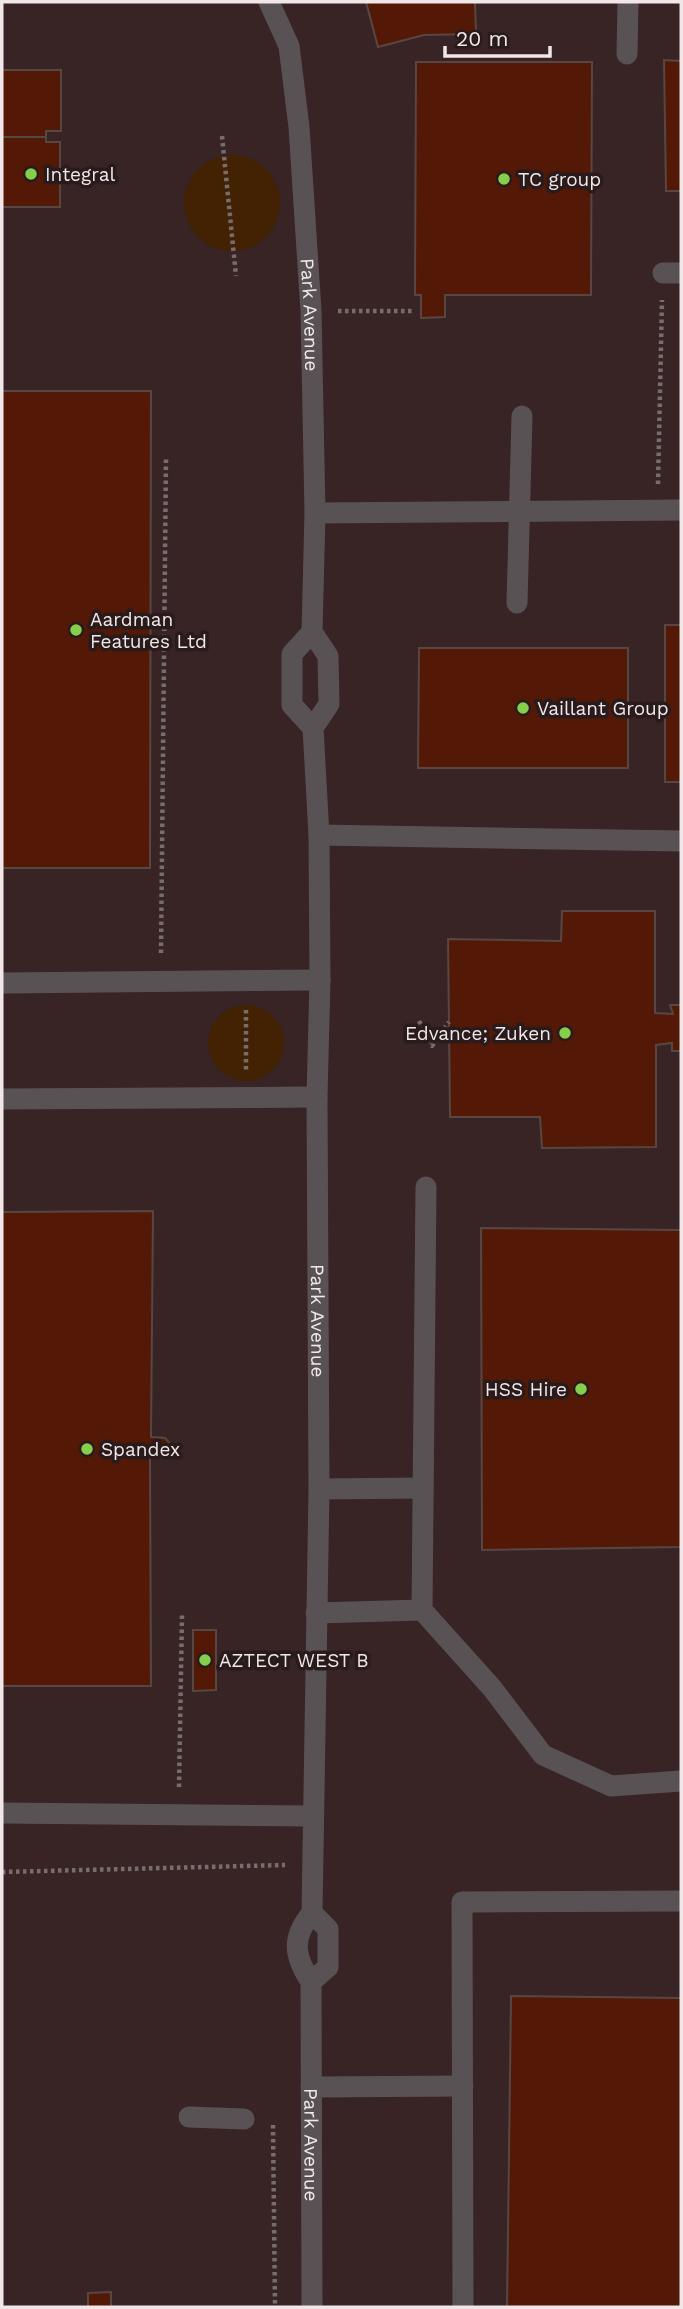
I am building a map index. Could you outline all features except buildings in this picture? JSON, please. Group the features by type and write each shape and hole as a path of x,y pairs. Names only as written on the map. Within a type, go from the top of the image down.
{"street":[{"name":"Park Avenue","path":"269,2 289,46 299,127 311,311 315,513 312,632 328,656 328,704 313,728 319,835 319,1489 310,1865 312,1913 328,1929 328,1967 311,1982"},
{"path":"627,54 628,2"},
{"path":"517,603 522,416"},
{"path":"315,513 681,510"},
{"path":"312,632 292,654 292,705 313,728"},
{"path":"319,835 681,841"},
{"path":"2,983 320,980"},
{"path":"2,1099 317,1097"},
{"path":"426,1187 422,1610 492,1688 543,1755 611,1786 681,1782"},
{"path":"319,1489 423,1488"},
{"path":"316,1613 422,1610"},
{"path":"2,1813 311,1816"},
{"path":"463,2307 462,1902 681,1901"},
{"name":"Park Avenue","path":"312,1913 298,1929 298,1962 311,1982 312,2307"},
{"path":"311,2087 463,2086"},
{"path":"189,2117 244,2119"}],"path":[{"path":"222,136 236,276"},
{"path":"657,510 672,273"},
{"path":"311,311 415,311"},
{"path":"161,982 166,459"},
{"path":"245,981 246,1097"},
{"path":"419,1021 432,1046 449,1022"},
{"path":"179,1813 182,1615"},
{"path":"2,1872 310,1865"},
{"path":"244,2119 310,2123"},
{"path":"273,2121 275,2307"}],"shaded area":[{"path":"2,2 681,2 681,2307 2,2307"},
{"path":"232,155 250,159 266,169 276,185 280,203 276,221 266,237 250,247 232,251 214,247 198,237 188,221 184,203 188,185 198,169 214,159"},
{"path":"246,1005 260,1008 273,1016 281,1029 284,1043 281,1057 273,1070 260,1078 246,1081 232,1078 219,1070 211,1057 208,1043 211,1029 219,1016 232,1008"}],"place":[{"name":"Integral","path":"31,174"},
{"name":"TC group","path":"504,179"},
{"name":"Aardman Features Ltd","path":"76,630"},
{"name":"Vaillant Group","path":"523,708"},
{"name":"Edvance; Zuken","path":"565,1033"},
{"name":"HSS Hire","path":"581,1389"},
{"name":"Spandex","path":"87,1449"},
{"name":"AZTECT WEST B","path":"205,1660"}]}
